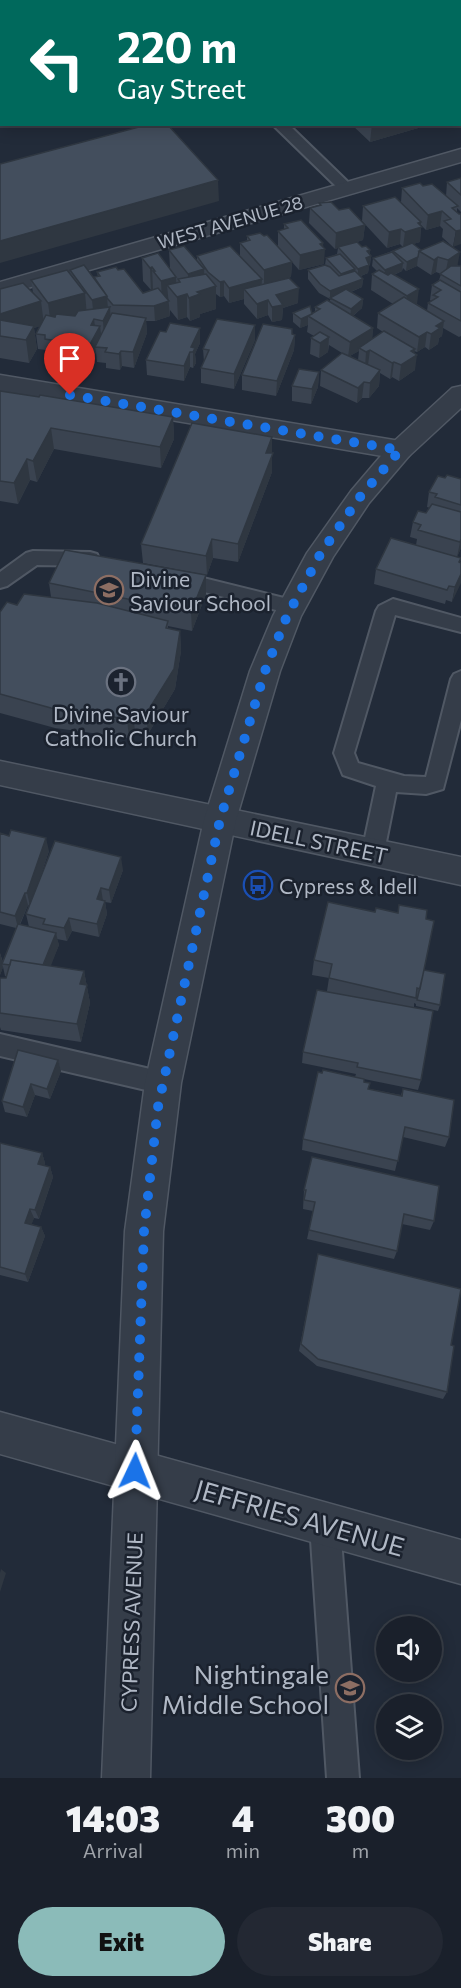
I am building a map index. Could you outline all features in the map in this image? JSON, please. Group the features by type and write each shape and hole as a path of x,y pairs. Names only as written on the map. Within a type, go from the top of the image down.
{"street":[{"name":"WEST AVENUE 28","path":"0,289 461,156"},
{"path":"0,383 400,450"},
{"name":"CYPRESS AVENUE","path":"126,1778 144,1231 163,1083 220,820 265,671 292,607 321,553 360,497 400,450 461,394"},
{"name":"IDELL STREET","path":"0,773 461,871"},
{"name":"JEFFRIES AVENUE","path":"0,1433 461,1562"}],"lane":[{"path":"281,126 347,189"},
{"path":"0,581 33,558 94,559 105,562"},
{"path":"159,574 292,607"},
{"path":"461,624 393,606 386,611 344,753 350,769 388,781 426,788 435,783 461,679"},
{"path":"373,852 388,781"},
{"path":"0,1045 163,1083"},
{"path":"325,1525 343,1778"}],"building":[{"path":"142,126 169,126 218,180 0,241 0,164"},
{"path":"461,178 461,195 447,182"},
{"path":"420,183 423,186 432,184 458,206 452,208 461,214 461,230 456,231 444,221 451,219 442,211 428,215 402,188"},
{"path":"395,197 421,222 418,223 422,227 405,232 401,229 389,232 363,206"},
{"path":"331,202 339,210 349,208 365,225 336,233 310,208 321,205 319,203"},
{"path":"301,220 323,243 320,244 325,249 300,255 278,231 288,228 284,224"},
{"path":"260,233 267,235 292,262 264,270 240,243 250,240 247,236"},
{"path":"443,241 460,252 448,260 438,257 434,260 419,251"},
{"path":"357,242 370,250 367,251 371,256 366,258 369,265 358,269 338,247"},
{"path":"412,243 421,250 418,257 407,262 393,251"},
{"path":"184,246 204,269 188,274 169,250"},
{"path":"230,246 262,279 229,288 224,281 220,282 208,272 197,256"},
{"path":"392,252 403,263 385,270 373,258"},
{"path":"158,253 176,277 161,281 152,267 150,268 142,258"},
{"path":"340,254 355,269 341,274 326,258"},
{"path":"84,265 107,296 92,300 70,270"},
{"path":"325,265 339,276 355,271 363,279 330,291 320,284 308,270"},
{"path":"451,266 461,266 461,286 440,274"},
{"path":"116,267 118,270 124,269 143,293 158,288 169,301 154,306 113,305 94,277 100,276 97,272"},
{"path":"67,270 85,293 48,303 31,280"},
{"path":"379,270 388,275 391,273 419,289 407,296 372,274"},
{"path":"206,274 216,286 197,292 200,294 189,298 187,294 177,297 167,285 180,282 178,279"},
{"path":"289,278 299,288 276,295 283,305 272,307 268,300 257,304 244,289"},
{"path":"440,280 461,292 461,321 428,303 438,297 433,295 441,290 432,285"},
{"path":"23,283 41,301 0,314 0,289"},
{"path":"346,289 363,299 351,309 330,298"},
{"path":"404,297 444,321 436,326 440,328 431,334 427,332 419,337 378,313"},
{"path":"327,300 373,328 350,342 308,316 320,309 315,307"},
{"path":"310,306 312,314 301,319 293,313"},
{"path":"110,307 103,321 94,319 91,325 100,326 89,346 45,339 45,335 36,334 46,315 75,316 78,311"},
{"path":"112,313 146,318 133,352 121,351 119,354 105,352 107,348 95,347"},
{"path":"217,319 255,325 234,374 201,368 209,350 203,349"},
{"path":"0,320 34,326 26,340 0,336"},
{"path":"170,323 200,328 191,347 195,348 193,352 190,352 184,366 146,360 160,331 166,332"},
{"path":"263,324 292,329 292,334 295,335 277,381 242,375"},
{"path":"384,331 415,349 411,351 417,355 401,365 392,363 370,350 366,352 359,348"},
{"path":"320,332 329,337 320,343 311,338"},
{"path":"342,353 380,370 370,383 364,382 358,388 321,370"},
{"path":"299,369 319,372 312,389 292,386"},
{"path":"0,391 39,397 40,395 173,417 160,447 51,428 33,461 27,459 14,483 0,481"},
{"path":"192,423 272,437 266,453 273,453 238,544 212,539 206,556 141,544"},
{"path":"447,475 461,479 461,505 435,497 437,494 429,492 438,476 445,478"},
{"path":"432,504 461,512 460,542 418,530 421,525 413,522 418,511 426,513"},
{"path":"391,538 461,558 459,562 461,563 461,574 455,587 449,586 447,590 376,569"},
{"path":"65,550 206,575 191,612 49,583"},
{"path":"24,594 97,603 168,621 166,628 180,631 174,669 146,714 133,712 127,719 51,708 0,694 0,612 7,602 17,605"},
{"path":"11,830 46,838 27,893 15,916 0,912 0,833 9,836"},
{"path":"55,841 121,857 109,890 101,888 97,899 105,901 97,924 69,918 64,928 43,924 45,919 26,914"},
{"path":"328,902 375,912 376,908 398,913 399,905 427,910 426,919 434,921 420,989 417,988 416,998 329,978 332,964 314,960"},
{"path":"18,924 56,933 43,965 11,960 10,965 2,964"},
{"path":"11,960 84,971 80,984 87,985 77,1024 0,1013 0,978 6,978"},
{"path":"424,970 445,974 440,1005 417,1000"},
{"path":"317,990 433,1011 421,1080 357,1067 358,1063 303,1052"},
{"path":"18,1050 58,1060 47,1089 31,1084 23,1107 2,1101"},
{"path":"323,1070 364,1079 364,1082 370,1083 368,1089 402,1096 403,1089 454,1100 449,1137 405,1127 398,1161 303,1139 318,1072 322,1073"},
{"path":"0,1143 42,1153 38,1164 50,1167 35,1210 30,1209 25,1223 41,1227 25,1274 0,1267"},
{"path":"312,1157 439,1186 434,1221 404,1214 397,1251 309,1230 315,1202 304,1200 306,1190 304,1190"},
{"path":"318,1254 461,1289 451,1345 454,1346 447,1392 318,1359 301,1344"}],"place":[{"name":"Divine Saviour School","path":"109,590"},
{"name":"Divine Saviour Catholic Church","path":"121,682"},
{"name":"Cypress & Idell","path":"258,885"},
{"name":"Nightingale Middle School","path":"350,1688"}],"route":[{"path":"70,395 400,450 360,497 321,553 287,616 265,671 220,820 158,1107 144,1231 135,1471"}]}
